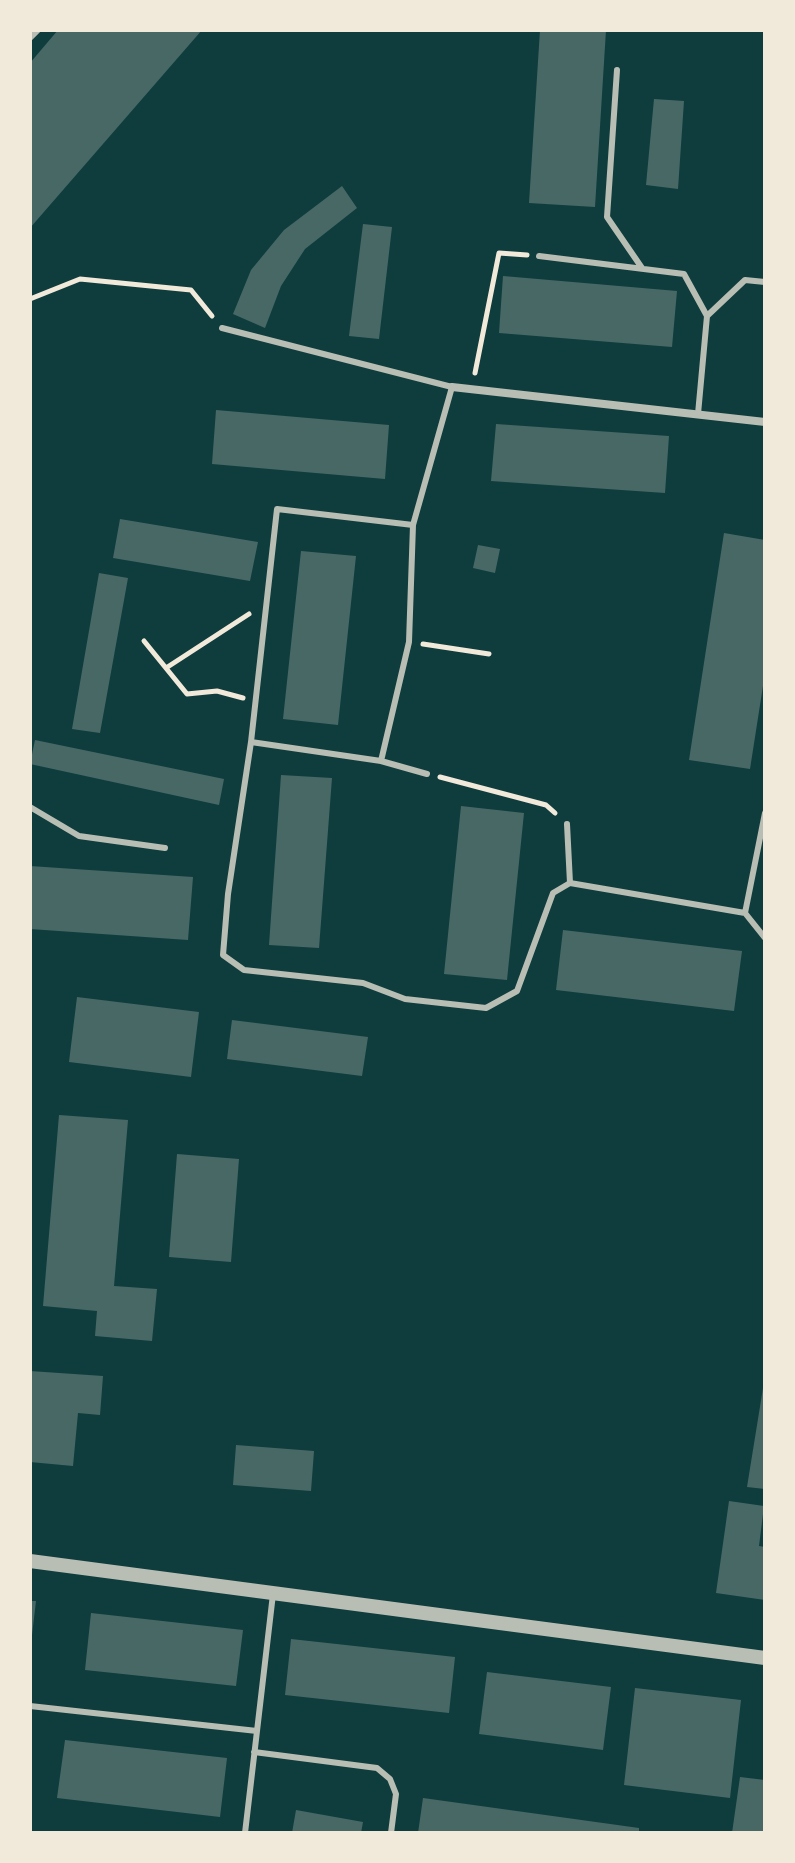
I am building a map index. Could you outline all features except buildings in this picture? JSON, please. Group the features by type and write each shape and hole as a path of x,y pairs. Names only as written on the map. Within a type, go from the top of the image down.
{"street":[{"path":"452,387 765,422"},
{"path":"30,1561 765,1658"}],"lane":[{"path":"30,38 38,30"},
{"path":"617,70 607,217 643,268"},
{"path":"539,256 684,274 707,316 698,414"},
{"path":"707,316 745,280 765,282"},
{"path":"222,328 452,387 413,525 409,642 381,761"},
{"path":"413,525 277,509 223,955 244,970 363,983 405,999 486,1008 517,991 553,893 570,883 745,913 765,938"},
{"path":"251,742 381,761 427,774"},
{"path":"30,807 79,836 165,848"},
{"path":"745,913 765,813"},
{"path":"567,824 570,883"},
{"path":"245,1833 273,1594"},
{"path":"30,1706 257,1731"},
{"path":"254,1752 377,1768 390,1779 396,1794 391,1833"}],"path":[{"path":"472,389 499,253 539,256"},
{"path":"30,299 80,279 191,290 222,328"},
{"path":"166,668 266,603"},
{"path":"144,641 187,694 217,691 255,702"},
{"path":"409,642 489,654"},
{"path":"427,774 546,805 567,824"}]}
